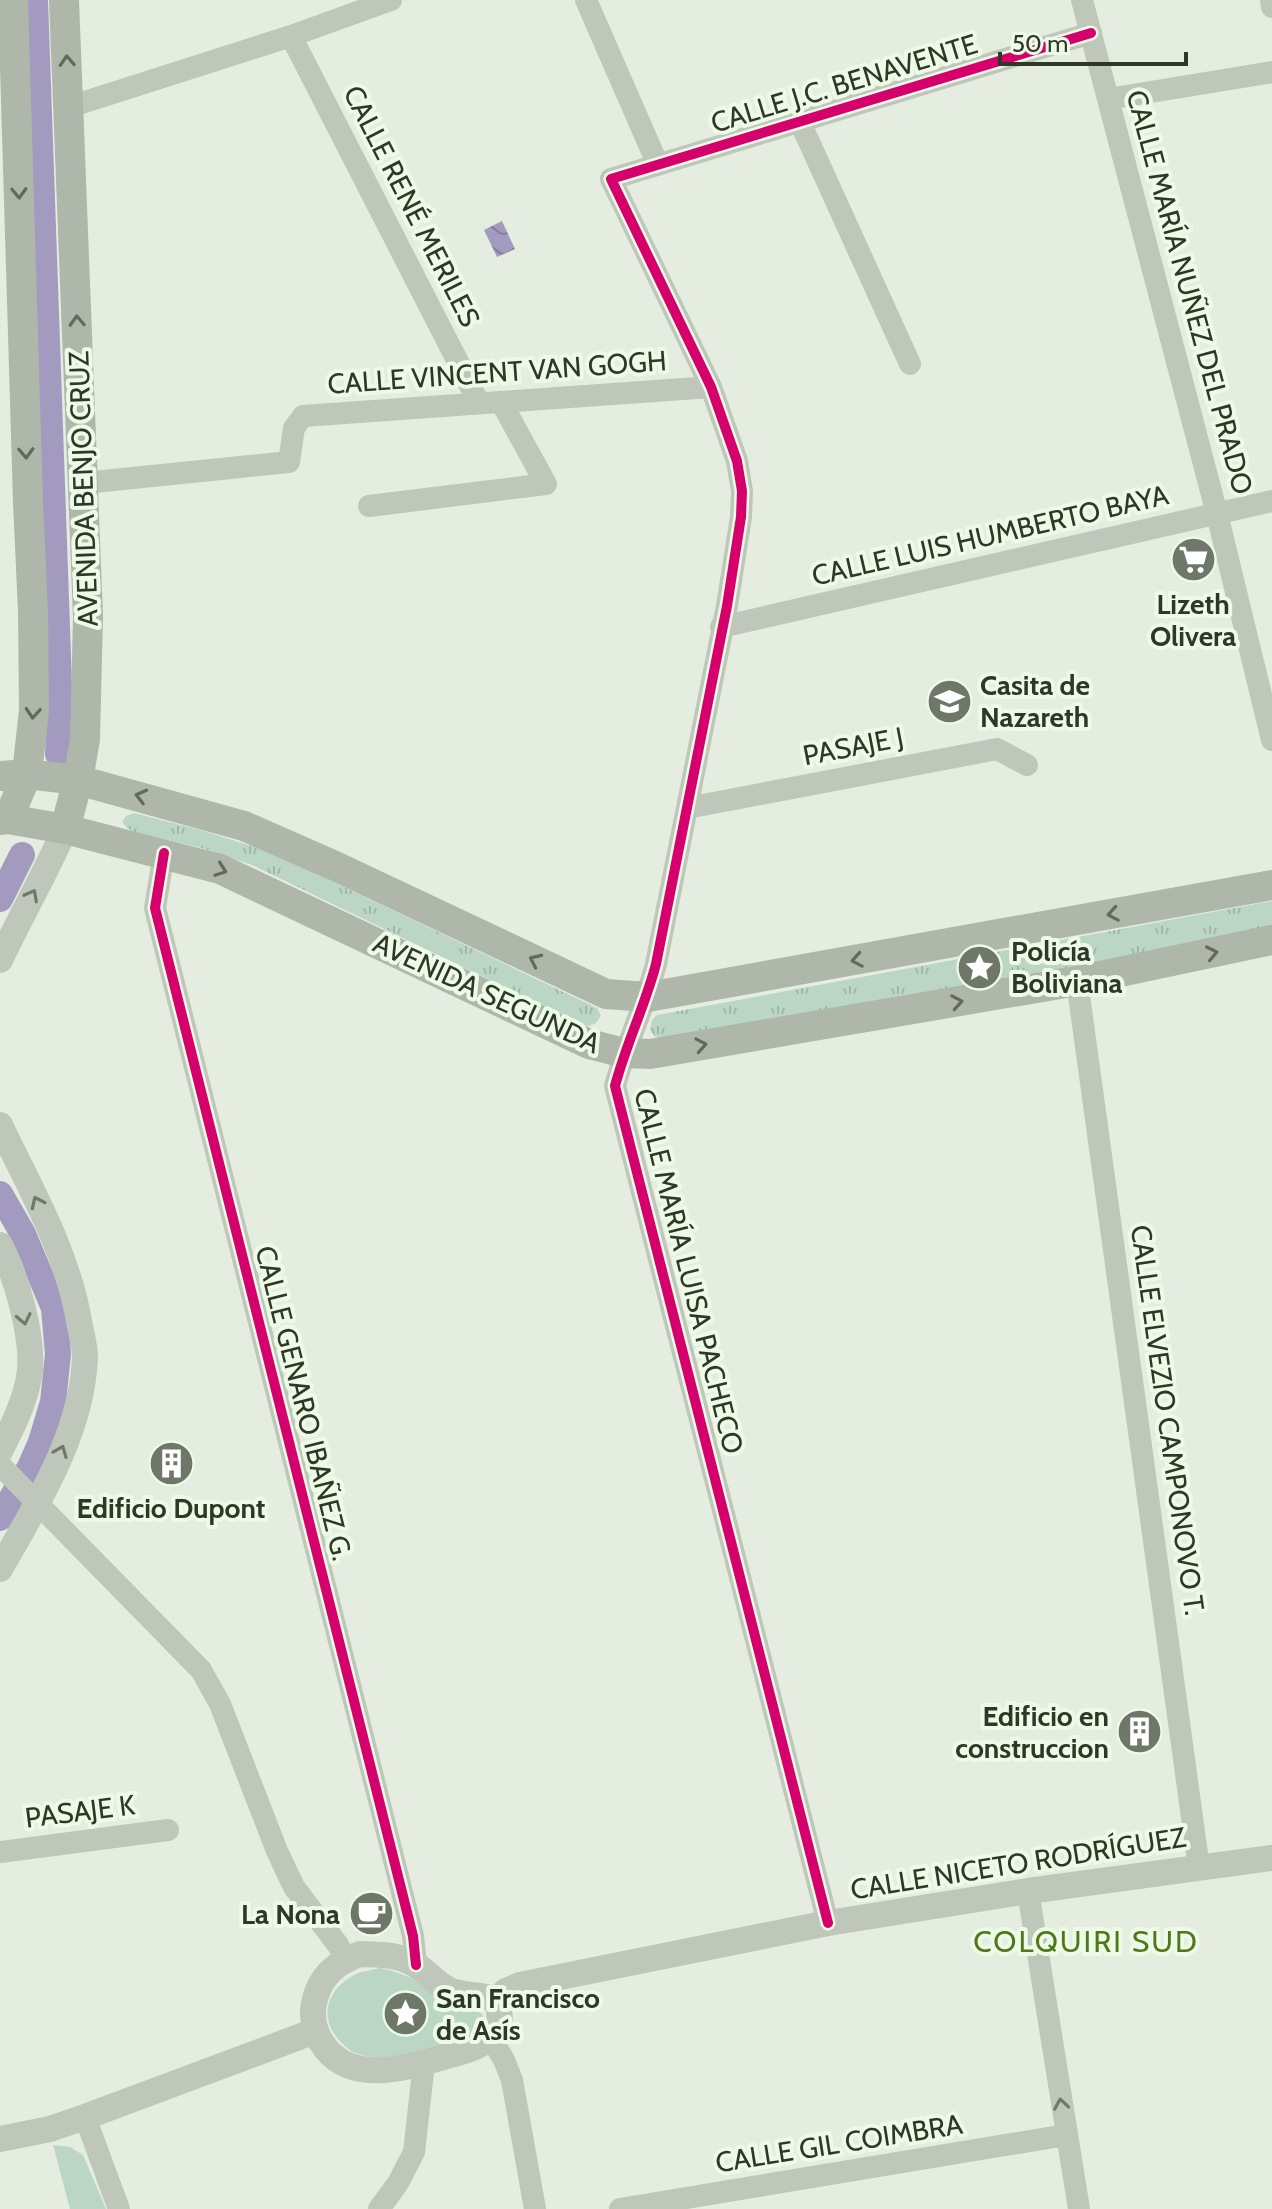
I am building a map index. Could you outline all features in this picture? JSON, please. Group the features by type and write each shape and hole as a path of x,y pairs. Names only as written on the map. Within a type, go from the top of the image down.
{"main road":[{"name":"AVENIDA BENJO CRUZ","path":"3,826 14,775 34,710 33,611 8,117 13,0"},
{"name":"AVENIDA BENJO CRUZ","path":"64,0 88,617 85,739 65,829"},
{"name":"AVENIDA SEGUNDA","path":"14,775 78,780 244,826 606,994 648,997 1272,885"},
{"name":"AVENIDA SEGUNDA","path":"3,826 65,829 220,869 589,1044 624,1053 650,1054 1077,981 1272,940"}],"street":[{"path":"69,107 291,36 391,0"},
{"path":"586,0 658,165"},
{"name":"CALLE MARÍA NUÑEZ DEL PRADO","path":"1082,0 1217,514 1272,740"},
{"path":"1271,0 1272,7"},
{"name":"CALLE J.C. BENAVENTE","path":"611,179 1091,33"},
{"name":"CALLE RENÉ MERILES","path":"291,36 490,403 546,484 369,506"},
{"path":"1108,99 1272,72"},
{"path":"800,122 910,364"},
{"name":"CALLE MARÍA LUISA PACHECO","path":"611,179 711,387 737,461 742,491 727,606 656,964 648,997 624,1053 615,1086 828,1923"},
{"name":"CALLE VINCENT VAN GOGH","path":"84,483 289,462 294,428 303,416 711,387"},
{"name":"CALLE LUIS HUMBERTO BAYA","path":"721,627 1272,501"},
{"name":"PASAJE J","path":"687,808 997,749 1027,765"},
{"name":"AVENIDA BENJO CRUZ","path":"0,960 65,829"},
{"name":"CALLE GENARO IBAÑEZ G.","path":"164,853 155,908 409,1921 416,1965"},
{"name":"CALLE ELVEZIO CAMPONOVO T.","path":"1077,981 1199,1868"},
{"path":"0,1125 59,1250 75,1301 85,1355 79,1401 63,1447 32,1498 0,1569"},
{"path":"0,1245 21,1303 28,1334 30,1370 3,1463 32,1498 201,1670 220,1704 294,1887 346,1959"},
{"name":"PASAJE K","path":"0,1852 168,1830"},
{"name":"CALLE NICETO RODRÍGUEZ","path":"497,2000 506,1991 520,1985 828,1923 1028,1891 1272,1858"},
{"path":"1028,1891 1079,2209"},
{"path":"360,1954 400,1957 416,1965 447,1989 463,1994 483,1994 497,2000 500,2015 496,2031 470,2049 404,2069 359,2070 325,2049 315,2031 312,2009 322,1979 346,1959 360,1954"},
{"path":"0,2139 50,2129 85,2117 315,2031"},
{"path":"490,2036 512,2080 535,2209"},
{"path":"379,2209 398,2183 414,2152 424,2063"},
{"path":"85,2117 119,2209"},
{"name":"CALLE GIL COIMBRA","path":"620,2209 1066,2135"}],"green space":[{"path":"134,813 261,849 597,1008 601,1016 589,1026 581,1024 252,865 201,848 134,832 122,822"},
{"path":"1272,901 1272,926 1082,966 665,1038 655,1037 650,1030 652,1020 657,1015"},
{"path":"380,1968 417,1981 476,2009 484,2019 475,2031 464,2037 409,2053 378,2057 355,2053 340,2041 330,2026 330,2000 348,1979"},
{"path":"53,2145 70,2147 83,2155 106,2209 70,2209"}],"water":[{"path":"502,221 515,249 497,257 484,230"}],"waterway":[{"path":"35,0 60,713 58,754"},
{"path":"0,899 22,855"},
{"path":"0,1194 23,1234 54,1308 58,1354 53,1402 41,1442 0,1518"}],"cycle path":[{"path":"828,1923 615,1086 656,964 727,606 742,491 737,461 711,387 611,179 1091,33"},
{"path":"164,853 155,908 413,1936 416,1965"}],"place":[{"name":"Lizeth Olivera","path":"1193,559"},
{"name":"Casita de Nazareth","path":"949,701"},
{"name":"Policía Boliviana","path":"980,967"},
{"name":"Edificio Dupont","path":"171,1464"},
{"name":"Edificio en construccion","path":"1140,1732"},
{"name":"La Nona","path":"371,1914"},
{"name":"San Francisco de Asís","path":"405,2014"}],"district":[{"name":"COLQUIRI SUD","path":"1086,1942"}]}
